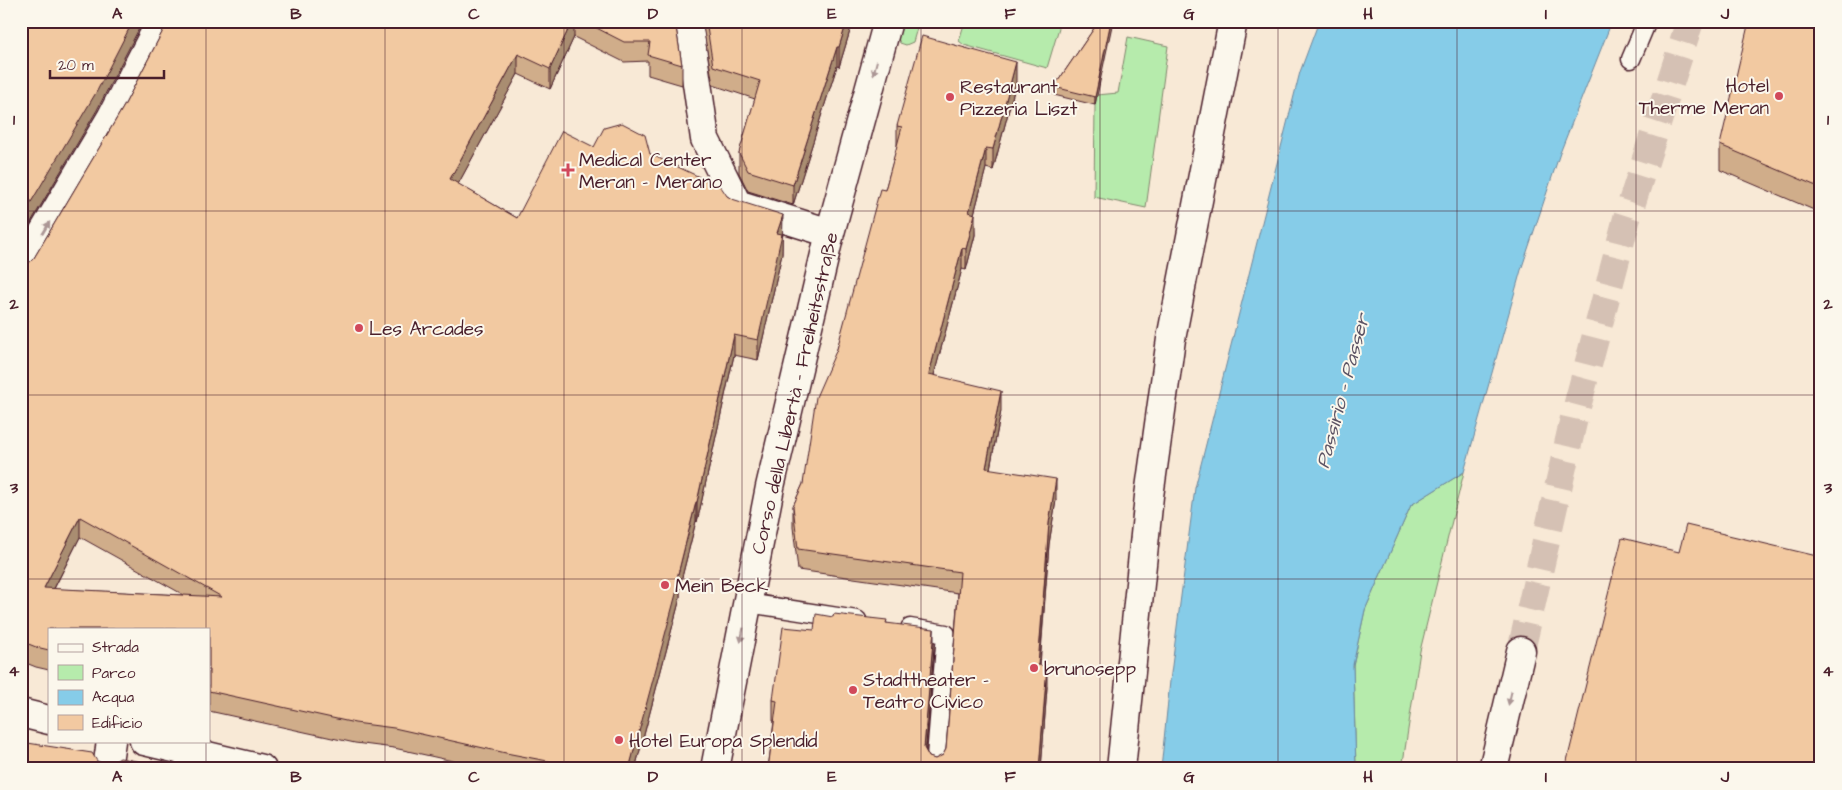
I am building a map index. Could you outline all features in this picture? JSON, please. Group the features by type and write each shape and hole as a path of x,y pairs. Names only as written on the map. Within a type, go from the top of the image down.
{"street":[{"path":"21,270 111,118 161,21"},
{"path":"682,21 690,34 705,139 737,204 830,233"},
{"name":"Corso della Libertà - Freiheitsstraße","path":"715,769 770,487 830,233 888,21"},
{"path":"1121,769 1149,496 1171,339 1232,22"},
{"path":"1493,769 1521,651"},
{"path":"21,713 48,720"},
{"path":"107,769 111,742"},
{"path":"148,742 262,769"}],"lane":[{"path":"1630,59 1647,21"},
{"path":"748,603 946,634 935,769"}],"green space":[{"path":"901,21 919,21 913,42 906,45 900,43 898,37"},
{"path":"965,21 1061,21 1047,68 964,45 959,41"},
{"path":"1128,37 1168,46 1146,208 1094,197 1095,105 1097,95 1118,93"},
{"path":"1464,472 1420,651 1402,769 1356,769 1353,665 1365,610 1411,505"}],"water":[{"name":"Passirio - Passer","path":"1319,21 1612,21 1560,153 1521,270 1464,472 1411,505 1365,610 1353,665 1356,769 1161,769 1170,681 1195,488 1300,72"}],"building":[{"path":"21,21 133,21 97,91 21,219"},
{"path":"168,21 572,21 550,69 518,54 450,179 517,218 562,131 594,147 604,128 622,123 645,135 650,154 721,187 727,196 732,199 783,215 777,233 782,234 758,340 734,335 697,502 677,578 680,579 629,769 589,769 394,728 355,723 210,691 210,628 48,628 48,650 21,641 21,266 28,264 34,258 124,106","holes":["80,517 222,597 44,588"]},
{"path":"583,21 675,21 682,65 648,55 650,42 624,42"},
{"path":"706,21 847,21 793,185 748,171 739,153 760,81 713,66"},
{"path":"1099,21 1111,21 1095,97 1054,87"},
{"name":"Hotel Therme Meran","path":"1749,21 1821,21 1821,188 1720,145"},
{"path":"922,36 1016,62 993,149 986,148 969,212 975,214 966,249 962,248 929,374 1001,391 986,468 1056,479 1049,523 1038,665 1047,666 1039,769 768,769 777,701 773,700 783,627 814,630 816,614 833,617 834,614 887,620 886,623 934,629 924,748 929,757 935,759 943,755 946,749 960,572 798,549 793,506 803,484 816,397 837,349 880,189 885,190 902,127 897,126"},
{"path":"1686,525 1821,557 1821,769 1565,769 1622,538 1679,552"},
{"path":"21,742 92,753 97,761 104,764 112,763 120,758 169,769 21,769"}],"tunnel":[{"path":"1521,651 1574,418 1627,218 1690,21"}],"place":[{"name":"Hotel Therme Meran","path":"1779,96"},
{"name":"Restaurant Pizzeria Liszt","path":"950,97"},
{"name":"Medical Center Meran - Merano","path":"568,170"},
{"name":"Les Arcades","path":"359,328"},
{"name":"Mein Beck","path":"665,585"},
{"name":"brunosepp","path":"1034,668"},
{"name":"Stadttheater - Teatro Civico","path":"853,690"},
{"name":"Hotel Europa Splendid","path":"619,740"}]}
